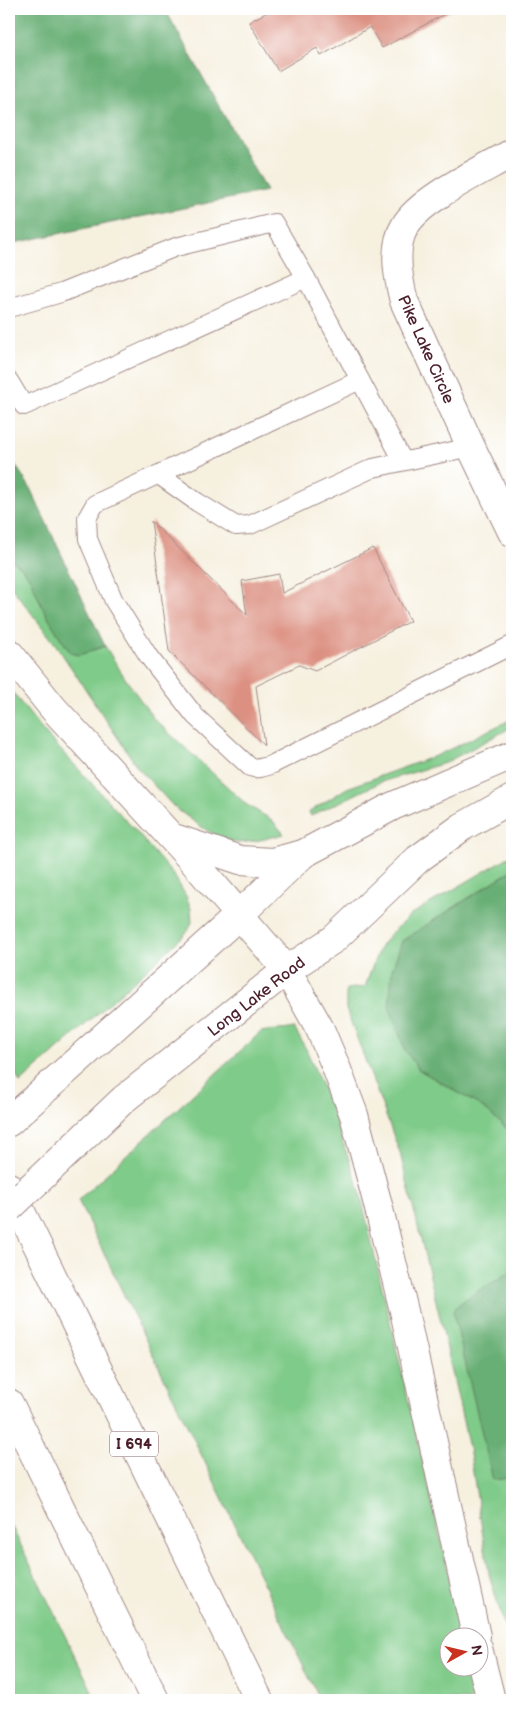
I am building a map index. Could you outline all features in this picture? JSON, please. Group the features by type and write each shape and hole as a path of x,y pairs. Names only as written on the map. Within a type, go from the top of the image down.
{"main road":[{"name":"Pike Lake Circle","path":"512,153 424,203 404,226 397,250 398,276 404,301 512,532"},
{"path":"9,653 53,708 170,836 288,970 320,1029 354,1115 402,1302 474,1626"},
{"path":"170,836 196,847 240,860 272,862 303,854 393,806 512,755"},
{"name":"Long Lake Road","path":"9,1208 124,1099 288,970 334,938 418,859 462,828 512,799"},
{"path":"9,1122 239,915 303,854"},
{"name":"I 694","path":"9,1187 259,1700"},
{"path":"9,1403 155,1700"},
{"path":"485,1676 491,1700"}],"lane":[{"path":"9,308 61,293 176,247 274,223 306,278 403,461"},
{"path":"9,381 24,406 306,278"},
{"path":"360,380 96,504 87,518 88,539 114,600 149,657 195,716 250,767 255,769 265,768 512,645"},
{"path":"159,475 197,502 236,526 250,525 373,468 471,447"}],"green space":[{"path":"9,9 165,9 266,191 9,244"},
{"path":"9,455 29,486 105,646 79,655 71,653 48,618 26,574 22,568 9,558"},
{"path":"9,558 22,568 26,574 48,618 71,653 79,655 105,646 154,719 247,805 272,820 284,834 238,843 221,838 203,828 174,807 138,768 56,645 9,584"},
{"path":"9,688 44,732 134,829 175,877 187,898 191,909 192,922 188,931 162,956 20,1083 9,1059"},
{"path":"512,719 512,727 445,763 381,782 311,816 309,812 347,788 438,755"},
{"path":"512,855 512,870 402,941 418,1069 481,1106 512,1133 512,1261 509,1273 467,1299 511,1478 508,1436 512,1375 512,1651 489,1574 470,1453 442,1326 400,1153 346,1009 346,989 365,987 378,951 390,934 412,914"},
{"path":"512,870 512,1133 481,1106 418,1069 405,1050 389,1006 392,970 402,941"},
{"path":"294,1028 306,1049 326,1095 359,1188 461,1626 438,1626 438,1676 472,1676 477,1700 320,1700 78,1200 261,1032"},
{"path":"512,1261 512,1375 508,1436 511,1478 493,1480 453,1311 471,1296 509,1273"},
{"path":"9,1521 91,1689 97,1700 9,1700"}],"building":[{"path":"273,9 454,9 382,48 370,27 321,56 317,48 278,71 249,22"},
{"path":"151,521 247,615 242,581 279,574 282,593 373,548 410,621 315,671 299,665 256,686 264,745 169,651"}]}
